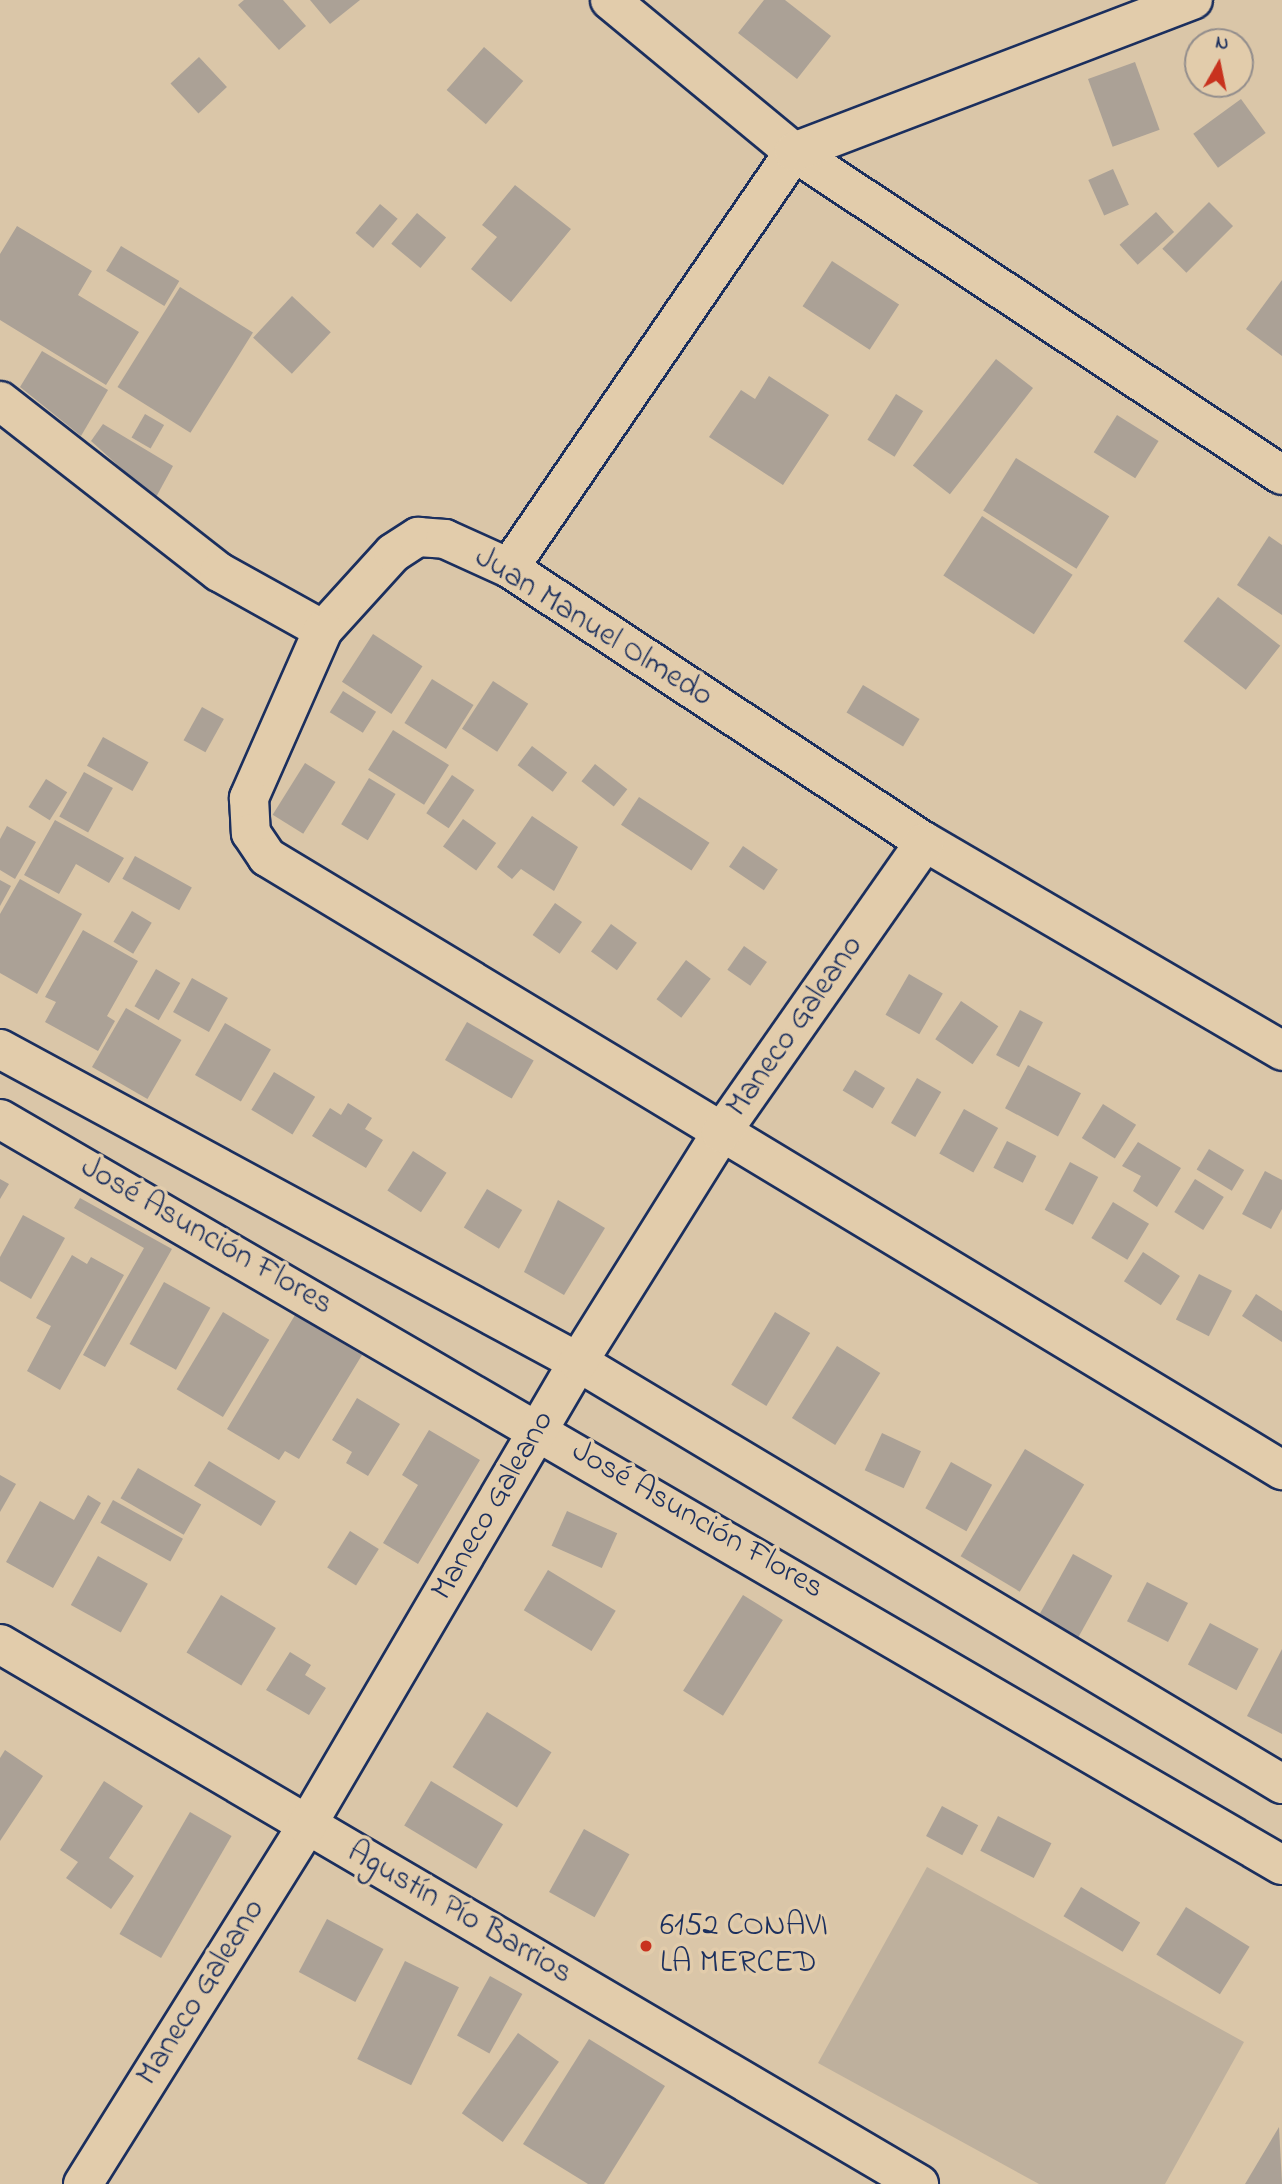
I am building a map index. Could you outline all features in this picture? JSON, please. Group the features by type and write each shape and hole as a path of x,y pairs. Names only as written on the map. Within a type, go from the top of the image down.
{"street":[{"path":"610,0 794,152 1282,475"},
{"path":"509,568 794,152 1193,0"},
{"path":"0,401 219,572 323,630"},
{"name":"Juan Manuel Olmedo","path":"1282,1051 925,842 509,568 445,539 418,537 393,553 323,630 249,798 251,833 267,857 1282,1470"},
{"name":"Maneco Galeano","path":"83,2184 307,1825 578,1363 721,1133 925,842"},
{"name":"José Asunción Flores","path":"0,1049 578,1363 1282,1784"},
{"name":"José Asunción Flores","path":"0,1119 539,1429 1282,1865"},
{"name":"Agustín Pío Barrios","path":"0,1644 919,2184"}],"shaded area":[{"path":"927,1867 1244,2042 1165,2184 1039,2184 818,2063"}],"building":[{"path":"244,0 283,0 306,26 279,50 238,5"},
{"path":"310,0 360,0 330,24"},
{"path":"764,0 785,0 831,36 797,79 738,33"},
{"path":"484,47 523,81 486,124 447,90"},
{"path":"199,57 227,87 198,114 170,84"},
{"path":"1135,62 1160,130 1113,147 1088,79"},
{"path":"1241,99 1266,133 1218,168 1193,134"},
{"path":"1113,169 1129,205 1104,216 1088,180"},
{"path":"515,185 571,229 511,302 471,269 497,237 482,225"},
{"path":"1209,202 1233,226 1186,273 1162,249"},
{"path":"380,204 398,219 373,248 356,233"},
{"path":"1156,212 1174,232 1138,265 1120,245"},
{"path":"417,213 446,237 420,268 391,244"},
{"path":"17,226 92,271 78,295 139,332 106,385 0,320 0,254"},
{"path":"121,246 179,281 164,306 106,271"},
{"path":"832,261 899,305 870,350 803,306"},
{"path":"1282,280 1282,356 1246,329"},
{"path":"180,287 253,333 190,433 117,387"},
{"path":"292,296 331,332 292,374 253,338"},
{"path":"42,351 108,390 81,436 20,387"},
{"path":"996,359 1033,388 950,494 913,465"},
{"path":"769,376 829,415 783,485 709,437 741,390 755,399"},
{"path":"896,394 923,411 895,457 867,440"},
{"path":"145,414 164,425 151,448 132,437"},
{"path":"1117,415 1159,441 1135,478 1094,452"},
{"path":"103,424 173,466 155,499 91,441"},
{"path":"1016,458 1109,516 1076,569 983,511"},
{"path":"982,516 1073,575 1034,634 943,576"},
{"path":"1269,536 1282,545 1282,615 1237,585"},
{"path":"1218,597 1280,646 1246,690 1184,641"},
{"path":"373,634 422,666 391,714 342,682"},
{"path":"432,679 474,705 446,749 404,723"},
{"path":"493,681 528,704 497,752 462,729"},
{"path":"863,685 920,719 903,746 847,712"},
{"path":"343,691 376,712 363,733 330,712"},
{"path":"202,707 224,719 205,752 184,740"},
{"path":"393,730 449,765 424,805 368,770"},
{"path":"103,737 148,762 132,791 87,766"},
{"path":"532,746 567,772 553,792 518,765"},
{"path":"305,763 336,782 303,834 273,815"},
{"path":"595,764 627,789 614,807 581,781"},
{"path":"84,772 113,788 88,833 59,817"},
{"path":"452,775 474,790 449,828 426,813"},
{"path":"369,778 396,794 368,840 341,824"},
{"path":"46,779 67,792 50,820 29,807"},
{"path":"639,797 709,843 691,870 621,825"},
{"path":"532,816 578,847 554,891 521,869 512,879 497,867"},
{"path":"463,819 496,843 476,871 443,847"},
{"path":"55,820 124,858 109,883 76,864 59,894 24,875"},
{"path":"7,826 36,842 15,879 0,870 0,839"},
{"path":"743,846 778,869 764,890 729,867"},
{"path":"135,856 192,888 179,910 122,879"},
{"path":"20,879 82,914 37,994 0,973 0,914"},
{"path":"0,880 11,886 0,906"},
{"path":"555,903 582,922 560,954 533,935"},
{"path":"132,911 152,923 133,954 113,942"},
{"path":"611,924 637,943 617,970 591,952"},
{"path":"83,930 138,961 107,1016 115,1021 98,1051 45,1022 56,1002 45,997"},
{"path":"744,946 767,962 750,986 727,970"},
{"path":"686,960 711,979 681,1018 657,999"},
{"path":"156,969 180,983 159,1020 134,1006"},
{"path":"909,974 943,993 919,1034 886,1015"},
{"path":"192,978 228,998 209,1032 173,1012"},
{"path":"961,1001 998,1026 973,1064 935,1039"},
{"path":"126,1008 181,1040 147,1099 92,1067"},
{"path":"1020,1010 1043,1022 1019,1067 996,1055"},
{"path":"467,1022 534,1060 512,1099 445,1060"},
{"path":"225,1023 271,1050 241,1101 195,1075"},
{"path":"1028,1065 1081,1093 1058,1136 1005,1108"},
{"path":"855,1070 885,1088 873,1109 843,1091"},
{"path":"274,1072 315,1097 292,1134 251,1110"},
{"path":"917,1078 941,1092 915,1137 891,1123"},
{"path":"348,1103 372,1118 365,1129 383,1140 366,1168 312,1136 330,1108 341,1115"},
{"path":"1103,1104 1136,1125 1115,1159 1082,1138"},
{"path":"964,1109 998,1128 973,1173 939,1154"},
{"path":"1007,1141 1036,1156 1023,1183 993,1168"},
{"path":"1138,1142 1181,1168 1157,1207 1133,1191 1141,1176 1122,1166"},
{"path":"1209,1149 1244,1170 1232,1191 1197,1170"},
{"path":"413,1151 447,1173 421,1212 387,1190"},
{"path":"1070,1162 1098,1177 1073,1225 1045,1210"},
{"path":"1265,1171 1282,1180 1282,1209 1271,1229 1242,1214"},
{"path":"0,1179 9,1184 0,1199"},
{"path":"1195,1179 1224,1197 1203,1230 1174,1212"},
{"path":"487,1189 522,1210 499,1249 464,1228"},
{"path":"80,1198 172,1249 105,1367 83,1355 144,1248 74,1208"},
{"path":"558,1200 605,1228 564,1295 524,1272"},
{"path":"1113,1202 1149,1224 1127,1260 1091,1238"},
{"path":"23,1215 65,1238 31,1299 0,1281 0,1257"},
{"path":"1143,1252 1180,1276 1161,1305 1124,1281"},
{"path":"72,1255 87,1264 91,1257 124,1275 60,1390 27,1371 51,1326 36,1318"},
{"path":"1199,1274 1232,1291 1209,1336 1176,1319"},
{"path":"164,1282 210,1308 176,1370 130,1344"},
{"path":"1256,1294 1282,1311 1282,1342 1242,1316"},
{"path":"223,1312 269,1340 223,1417 177,1389"},
{"path":"775,1312 810,1333 766,1406 731,1385"},
{"path":"295,1315 362,1355 299,1459 285,1451 279,1460 227,1429"},
{"path":"837,1346 880,1373 835,1445 792,1418"},
{"path":"357,1398 400,1424 368,1476 346,1463 352,1452 332,1440"},
{"path":"429,1430 480,1460 418,1564 383,1543 418,1485 402,1475"},
{"path":"882,1433 921,1451 904,1488 865,1470"},
{"path":"1025,1449 1084,1485 1020,1592 961,1556"},
{"path":"209,1461 276,1501 261,1526 194,1486"},
{"path":"951,1462 992,1485 966,1531 925,1508"},
{"path":"138,1468 201,1504 184,1535 120,1498"},
{"path":"0,1475 16,1484 0,1512"},
{"path":"88,1495 101,1503 53,1588 6,1562 40,1501 74,1520"},
{"path":"113,1500 183,1539 170,1562 100,1523"},
{"path":"567,1511 617,1533 602,1568 552,1546"},
{"path":"350,1531 379,1549 356,1585 327,1567"},
{"path":"1073,1554 1112,1576 1077,1640 1038,1618"},
{"path":"98,1556 148,1584 121,1633 71,1605"},
{"path":"548,1570 616,1611 592,1651 524,1610"},
{"path":"1147,1582 1188,1603 1168,1642 1127,1621"},
{"path":"221,1595 276,1628 241,1685 186,1652"},
{"path":"743,1595 783,1620 723,1716 683,1691"},
{"path":"1210,1623 1259,1649 1236,1690 1188,1664"},
{"path":"1282,1649 1282,1734 1247,1716"},
{"path":"290,1652 311,1665 305,1675 326,1688 309,1715 266,1690"},
{"path":"487,1712 551,1752 517,1807 453,1767"},
{"path":"5,1750 43,1776 0,1841 0,1758"},
{"path":"104,1781 143,1806 109,1858 134,1876 111,1909 66,1878 78,1862 60,1850"},
{"path":"431,1781 503,1824 476,1869 404,1826"},
{"path":"942,1806 978,1825 962,1855 926,1836"},
{"path":"190,1812 232,1836 161,1958 120,1934"},
{"path":"998,1816 1051,1843 1034,1878 980,1851"},
{"path":"584,1829 629,1854 595,1917 549,1892"},
{"path":"1081,1887 1140,1923 1123,1952 1063,1916"},
{"path":"1186,1907 1250,1947 1220,1994 1156,1954"},
{"path":"327,1919 384,1949 355,2002 299,1972"},
{"path":"405,1961 459,1987 411,2085 357,2059"},
{"path":"490,1976 522,1994 489,2053 457,2035"},
{"path":"518,2033 559,2062 503,2142 462,2113"},
{"path":"589,2039 665,2086 604,2184 588,2184 523,2144"},
{"path":"1279,2127 1282,2184 1245,2184"}],"place":[{"name":"6152 CONAVI LA MERCED","path":"646,1946"}]}
